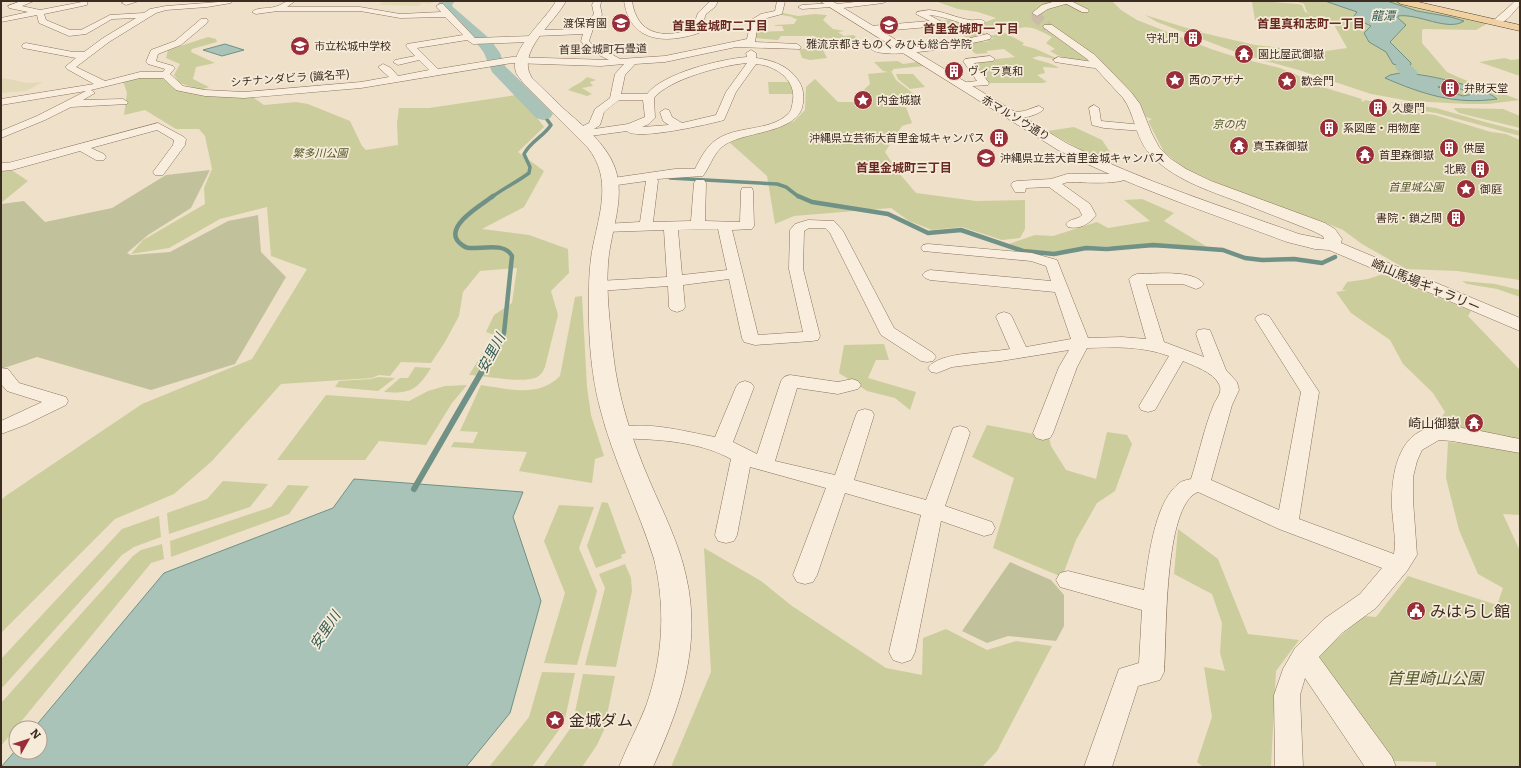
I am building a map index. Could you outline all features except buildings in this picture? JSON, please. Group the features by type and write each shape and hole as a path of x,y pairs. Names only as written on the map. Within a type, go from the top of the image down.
{"main road":[{"path":"1401,1 1520,28"}],"street":[{"path":"30,1 12,6 40,12 42,21"},
{"path":"126,3 135,1"},
{"path":"100,85 70,67 153,11 188,4 228,1"},
{"path":"278,9 291,1"},
{"path":"315,8 327,1"},
{"path":"561,1 550,19 511,61 520,66 523,76 584,134 598,151 607,167 610,182 610,197 600,257 599,286 600,324 606,382 610,405 630,464 660,538 675,591 676,632 670,676 658,718 636,767"},
{"path":"598,1 596,5 598,15 594,18 585,41 592,49 601,50 602,53 615,59 612,63"},
{"path":"628,1 631,16 641,30 646,34 678,35 696,30 702,13 714,1"},
{"path":"584,134 680,127 696,124 712,118 720,118 731,92 750,67 753,24 760,18 779,12 781,1"},
{"path":"802,8 831,4 883,1"},
{"path":"1496,22 1501,20 1519,1"},
{"path":"1037,13 1045,7 1063,2 1081,10"},
{"path":"1,20 84,3"},
{"name":"赤マルソウ通り","path":"831,4 1077,154 1125,176 1293,238 1315,244 1332,245"},
{"path":"440,6 471,39"},
{"path":"256,12 278,9 315,8 360,9 400,16 447,14"},
{"path":"1509,11 1520,14"},
{"path":"870,29 940,23 920,14 936,12 971,24 982,22"},
{"path":"42,21 69,33 83,32 110,17 146,15"},
{"path":"42,21 56,18"},
{"path":"910,18 922,24"},
{"path":"1,102 100,85 140,75 162,75 168,72 170,68 151,62 154,52 178,43 204,20"},
{"path":"1048,27 1078,47 1100,65 1131,100 1156,153 1177,169 1230,194 1319,227 1332,236 1332,245"},
{"path":"436,72 410,46 471,39 488,40 588,31"},
{"path":"876,49 905,50 963,44 987,37"},
{"name":"首里金城町石畳道","path":"489,63 511,61 612,63 665,59 733,45 751,50 797,47"},
{"path":"26,46 73,55 86,55"},
{"path":"610,182 675,174 699,173 708,155 721,142 736,135 773,126 788,120 796,112 799,105 798,88 792,79 780,68 769,64 751,50"},
{"path":"584,134 594,125 599,111 616,97 649,97 661,87 711,66 734,62 751,50"},
{"path":"398,62 422,57"},
{"path":"963,85 984,83 968,61 990,59"},
{"path":"1058,60 1094,65"},
{"path":"558,69 566,62"},
{"path":"616,97 620,74 631,62"},
{"name":"シチナンダビラ (識名平)","path":"162,75 166,76 180,88 218,94 244,95 361,85 489,63"},
{"path":"383,67 388,70 396,89 383,92"},
{"path":"300,84 327,87"},
{"path":"1,135 33,122 68,105 94,91 100,85"},
{"path":"584,134 628,127 645,122 651,115 648,104 649,97"},
{"path":"68,105 123,102"},
{"path":"1094,108 1096,122 1104,125 1143,128"},
{"path":"1012,115 1026,114 1039,109"},
{"path":"665,112 667,119 680,127"},
{"path":"51,113 87,113"},
{"path":"33,122 56,123"},
{"path":"1,167 8,167 158,126 180,139 177,148 159,172"},
{"path":"81,147 100,157"},
{"path":"1020,189 1017,185 1052,183 1067,178 1119,178 1125,176"},
{"path":"646,226 652,181"},
{"path":"698,226 700,183"},
{"path":"1052,183 1085,207 1089,215 1085,220 1073,224"},
{"path":"604,228 646,226 747,226 747,191"},
{"path":"722,226 724,227 750,338 755,340 812,336 796,269 797,230 806,224 829,224 836,231 887,331 932,363 1020,353 1081,343 1122,342 1156,345 1203,363 1218,372 1228,382 1230,390 1223,405 1200,484"},
{"path":"671,226 677,307"},
{"name":"崎山馬場ギャラリー","path":"1332,245 1520,325"},
{"path":"928,248 1032,257 1052,263 1081,343 1068,367 1043,433"},
{"path":"599,286 674,281 735,274"},
{"path":"930,276 1053,286 1062,289"},
{"path":"1156,345 1137,279 1186,279 1196,284"},
{"path":"1004,317 1020,353"},
{"path":"1263,319 1310,392 1287,523"},
{"path":"1204,334 1218,372"},
{"path":"1148,406 1180,353"},
{"path":"1,428 59,401 13,387 2,372"},
{"path":"764,465 790,381 838,388 852,385"},
{"path":"722,445 745,387"},
{"path":"805,575 865,415"},
{"path":"620,434 635,432 664,434 722,445 742,456 764,465 933,510 984,528"},
{"path":"902,652 933,510 960,433"},
{"path":"1289,767 1287,695 1292,677 1304,656 1333,626 1368,601 1406,555 1402,500 1403,477 1407,461 1414,446 1427,437 1437,433 1452,434 1520,446"},
{"path":"726,535 742,456"},
{"path":"1098,767 1128,677 1151,672 1154,603 1161,550 1176,500 1186,489 1200,484 1287,523 1398,566"},
{"path":"1068,580 1154,603"},
{"path":"1304,656 1382,767"}],"shaded area":[{"path":"377,1 436,1 429,4 423,3 418,6 379,5 382,3"},
{"path":"4,78 27,83 43,82 26,91 2,93 1,79"}],"green space":[{"name":"首里城公園","path":"935,1 1112,1 1121,10 1137,20 1211,49 1239,58 1280,68 1309,80 1309,83 1362,99 1361,100 1363,102 1365,100 1379,103 1375,106 1368,105 1393,111 1407,111 1435,115 1491,132 1506,134 1520,140 1520,280 1457,271 1406,269 1362,244 1343,230 1224,186 1184,168 1164,152 1148,121 1152,119 1146,117 1140,104 1105,65 1090,64 1056,55 1050,51 1055,49 1046,43 1052,37 1035,29 1026,27 1017,29 1006,23 989,27 978,25 996,18 978,12 958,9"},
{"path":"1260,1 1302,5 1305,12 1310,14 1307,12 1304,4 1295,1 1393,1 1490,22 1476,30 1424,29 1422,30 1422,43 1447,72 1520,100 1488,104 1467,104 1410,101 1371,94 1302,71 1241,54 1157,22 1145,15 1203,33 1255,45 1319,52 1347,48 1333,23 1328,20 1330,27 1255,20 1252,2"},
{"path":"783,13 798,16 815,14 827,15 823,20 833,29 845,31 838,32 844,36 854,35 860,42 858,46 841,47 832,39 818,39 814,36 781,36 778,40 754,38 754,32 784,31 782,26 775,25 794,24 797,19 776,14"},
{"path":"955,19 986,34 968,39 943,21"},
{"path":"993,30 1003,32 1024,43 1022,45 1036,49 1060,60 1039,56 1032,58 1053,64 1059,68 1043,67 1045,73 1037,75 1047,82 986,83 971,62 1015,57 1004,49 976,54 965,45 980,41 988,42 985,39 994,39 988,36 1000,34"},
{"path":"208,37 216,39 217,42 192,49 191,52 215,63 196,67 193,79 209,87 200,90 180,83 174,75 180,64 166,58 168,50"},
{"path":"822,48 827,58 810,60 802,58 799,49"},
{"path":"1505,58 1511,60 1520,59 1520,76 1479,62"},
{"path":"898,61 903,64 917,62 925,66 893,69 893,71 891,71 896,80 914,94 887,96 890,106 906,107 912,123 902,126 885,152 899,173 916,193 976,201 1025,200 1025,229 1020,238 1002,240 962,227 932,230 909,221 891,208 794,216 775,224 767,176 729,142 747,134 774,129 794,121 805,110 806,87 815,79 838,102 857,102 856,97 870,84 868,74 888,72 883,71 874,62"},
{"path":"896,74 913,74 925,87 910,89 898,79"},
{"path":"587,77 596,80 590,82 593,86 582,88 592,94 587,96 568,90 583,81"},
{"name":"繁多川公園","path":"135,78 162,78 173,88 184,91 251,96 264,105 296,102 308,104 350,121 362,146 366,150 398,145 397,123 399,108 429,108 516,95 529,107 544,127 518,152 544,171 524,207 482,229 529,235 568,249 569,273 551,291 558,315 545,367 535,378 521,380 469,375 494,335 486,332 494,315 512,303 517,268 480,271 463,292 459,316 445,342 431,363 401,362 390,376 379,375 372,378 281,384 212,461 174,494 115,519 1,633 1,500 142,404 252,359 307,269 271,256 267,207 220,219 169,248 131,254 143,240 205,204 204,188 212,169 205,136 199,129 176,129 145,110 124,115 127,93 123,81"},
{"path":"768,82 791,82 795,94 769,94"},
{"path":"1389,102 1436,108 1520,131 1520,136 1436,113 1411,109"},
{"path":"1454,109 1503,109 1520,116 1520,128 1459,113"},
{"path":"1074,127 1102,140 1112,155 1094,157 1047,131"},
{"path":"210,170 191,208 148,235 127,253 131,255 170,252 228,221 258,215 261,252 286,277 235,364 151,390 37,357 1,369 1,204 24,201 45,222 112,208 166,175"},
{"path":"1,171 13,171 28,181 1,203"},
{"path":"1142,199 1174,213 1164,221 1214,251 1181,247 1162,248 1093,246 1065,253 1034,253 1006,245 1035,235 1053,236 1097,222 1108,228 1150,221 1124,200"},
{"name":"首里崎山公園","path":"1383,274 1471,311 1468,316 1520,370 1520,515 1503,514 1520,551 1520,767 1436,767 1436,762 1386,761 1317,660 1320,653 1364,616 1376,617 1408,576 1497,605 1503,588 1478,574 1459,530 1446,478 1448,442 1497,447 1443,428 1441,418 1445,412 1433,393 1403,364 1390,340 1351,313 1336,292 1348,290 1342,290 1347,282 1368,279"},
{"path":"1462,281 1495,284 1520,290 1520,297 1497,289 1467,284"},
{"path":"582,296 587,387 591,415 604,456 595,459 592,483 519,471 527,452 451,447 454,442 473,443 478,432 460,431 481,385 512,390 533,390 552,383 560,376 575,297"},
{"path":"884,344 889,360 876,360 868,378 916,392 910,410 895,398 867,391 839,373 844,345"},
{"path":"415,367 431,368 417,386 407,391 384,392 400,378 408,378"},
{"path":"378,377 395,378 378,391 335,387 339,381 371,379"},
{"path":"467,385 452,403 426,445 379,441 365,460 277,460 326,395 409,401 428,391 445,386"},
{"path":"987,425 1049,437 1051,446 1066,470 1096,479 1107,432 1127,435 1132,444 1115,491 1097,503 1076,540 1062,577 993,548 1014,478 972,457"},
{"path":"223,481 268,484 250,507 169,534 167,513 207,499"},
{"path":"288,485 309,486 289,514 171,557 170,541 271,507"},
{"path":"602,502 608,503 626,553 621,555 622,558 596,568 587,546"},
{"path":"559,505 594,507 579,548 597,591 577,665 544,663 565,593 544,541"},
{"path":"159,516 161,537 134,547 122,555 1,689 1,659 122,529"},
{"path":"1178,529 1218,559 1248,634 1299,640 1276,671 1271,767 1203,767 1197,762 1212,717 1204,667 1225,671 1220,653 1222,623 1212,594 1174,574"},
{"path":"162,544 164,559 151,563 22,720 8,720 8,737 1,746 1,703 133,556 141,550"},
{"path":"704,548 761,581 792,606 886,668 922,675 923,638 946,629 987,650 1016,641 1052,646 997,751 982,767 671,767 711,672"},
{"path":"1010,562 1051,580 1064,595 1064,626 1056,641 1008,636 987,643 962,631"},
{"path":"625,564 631,578 632,591 616,667 585,665 605,588 599,574"},
{"path":"542,672 575,673 564,723 532,767 489,767 529,717"},
{"path":"583,674 615,676 604,730 597,745 582,767 543,767 572,726"}],"water":[{"name":"龍潭","path":"1325,1 1387,1 1417,11 1451,17 1464,21 1457,24 1450,24 1414,17 1398,16 1398,18 1406,25 1390,42 1411,63 1410,68 1403,67 1393,64 1386,52 1369,42 1364,33 1371,26 1354,18 1357,12"},
{"path":"225,44 244,50 222,56 203,50"},
{"path":"1409,73 1451,81 1480,90 1497,99 1467,100 1439,97 1412,89 1385,78 1390,75","holes":["1448,85 1473,93 1463,96 1438,87"]},
{"path":"354,479 523,492 513,517 541,601 510,713 466,767 1,767 8,759 48,760 48,720 41,720 164,573 333,508"}],"waterway":[{"name":"安里川","path":"448,1 445,4 447,9 484,42 492,53 498,68 543,114"},
{"path":"1403,67 1409,73"},
{"name":"安里川","path":"492,197 529,173 530,167 524,154 551,125 543,114"},
{"path":"670,178 777,184 786,187 799,197"},
{"name":"安里川","path":"493,196 461,221 455,234 457,240 466,247 499,248 509,252 512,256 504,333 500,341"},
{"path":"798,196 812,202 888,214 928,233 961,230 1023,251 1054,254 1086,248 1107,249 1153,245 1223,250 1245,258 1262,260 1294,259 1322,263 1335,257"},
{"name":"安里川","path":"414,489 500,340"}],"tunnel":[{"path":"1037,13 1037,18 1048,27"}],"place":[{"name":"渡保育園","path":"621,23"},
{"name":"雅流京都きものくみひも総合学院","path":"889,25"},
{"name":"守礼門","path":"1193,38"},
{"name":"市立松城中学校","path":"300,46"},
{"name":"園比屋武御嶽","path":"1244,54"},
{"name":"ヴィラ真和","path":"954,71"},
{"name":"西のアザナ","path":"1175,80"},
{"name":"歓会門","path":"1287,81"},
{"name":"弁財天堂","path":"1450,88"},
{"name":"内金城嶽","path":"863,100"},
{"name":"久慶門","path":"1378,108"},
{"name":"系図座・用物座","path":"1329,128"},
{"name":"沖縄県立芸術大首里金城キャンパス","path":"999,138"},
{"name":"真玉森御嶽","path":"1239,146"},
{"name":"供屋","path":"1449,148"},
{"name":"首里森御嶽","path":"1365,155"},
{"name":"沖縄県立芸大首里金城キャンパス","path":"986,158"},
{"name":"北殿","path":"1480,169"},
{"name":"御庭","path":"1466,189"},
{"name":"書院・鎖之間","path":"1456,218"},
{"name":"崎山御嶽","path":"1474,423"},
{"name":"みはらし館","path":"1416,611"},
{"name":"金城ダム","path":"555,720"}],"district":[{"name":"首里真和志町一丁目","path":"1311,24"},
{"name":"首里金城町二丁目","path":"720,26"},
{"name":"首里金城町一丁目","path":"971,29"},
{"name":"首里金城町三丁目","path":"904,168"}],"park label":[{"name":"京の内","path":"1229,124"}]}
